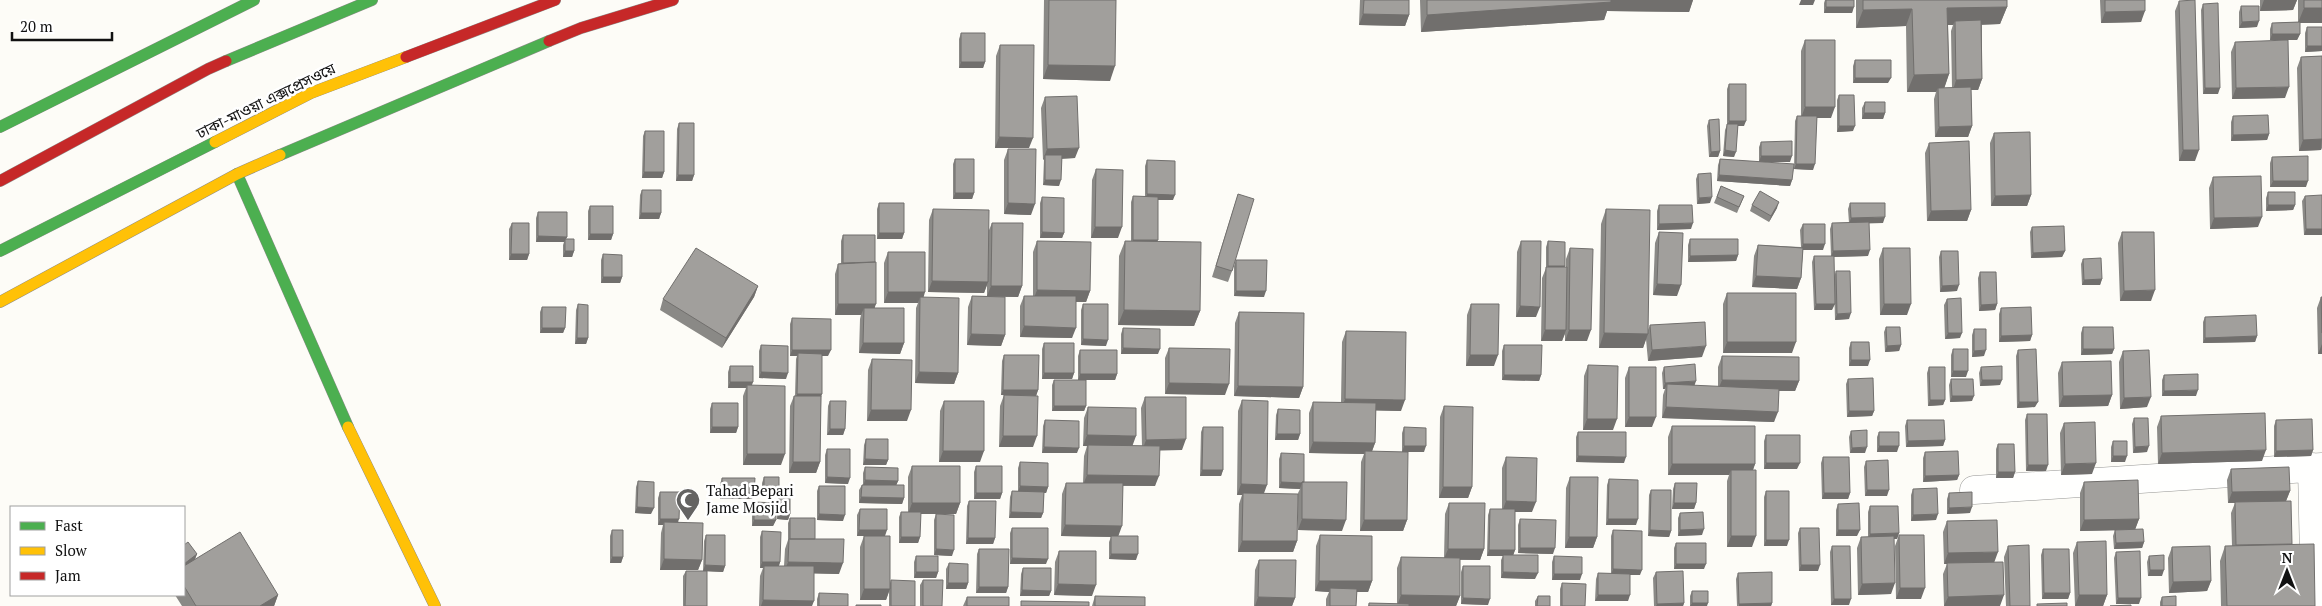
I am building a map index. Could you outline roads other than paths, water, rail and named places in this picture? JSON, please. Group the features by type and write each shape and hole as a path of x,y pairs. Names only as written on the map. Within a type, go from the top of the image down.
{"main road":[{"path":"0,127 254,0"},
{"path":"0,181 208,70 372,0"},
{"name":"ঢাকা-মাওয়া এক্সপ্রেসওয়ে","path":"0,251 311,93 554,0"},
{"path":"0,302 237,174 400,103 581,28 673,0"},
{"path":"237,174 348,426 435,606"}],"street":[{"path":"1974,490 2317,467 2315,606"}],"place":[{"name":"Tahad Bepari Jame Mosjid","path":"688,521"}]}
